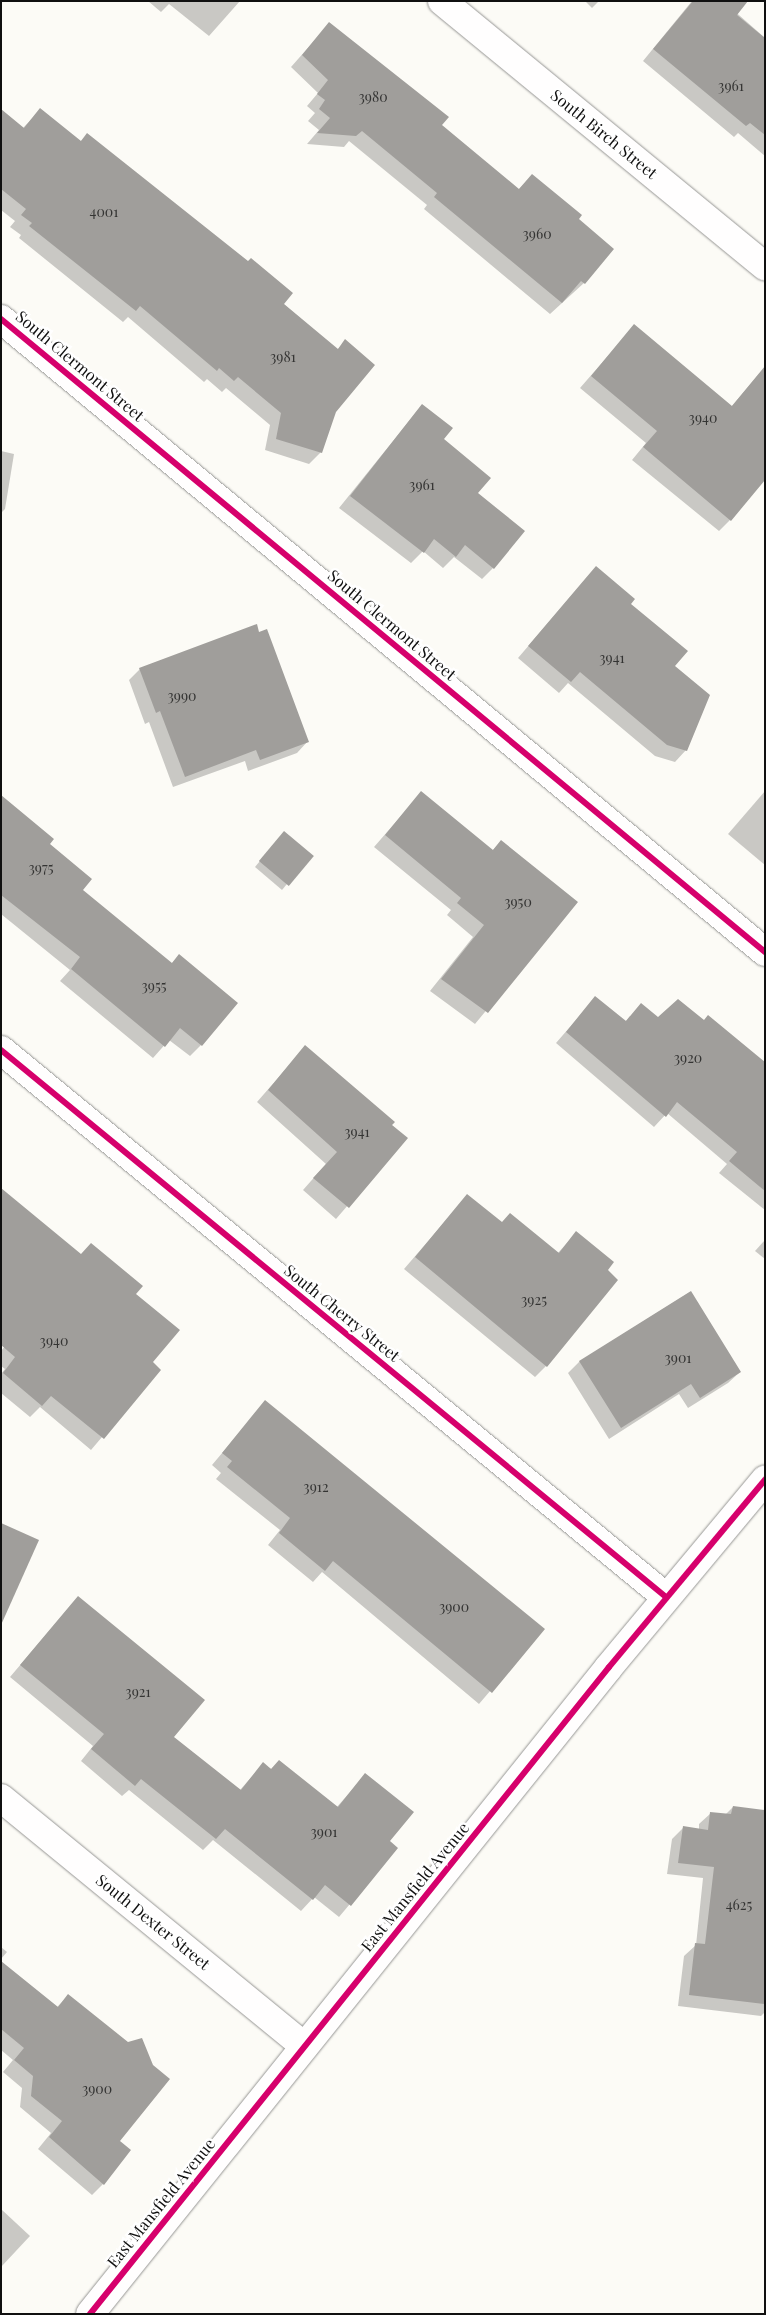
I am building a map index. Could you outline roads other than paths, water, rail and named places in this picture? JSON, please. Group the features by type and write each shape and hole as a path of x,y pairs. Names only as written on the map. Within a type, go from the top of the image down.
{"street":[{"name":"South Birch Street","path":"442,1 765,266"},
{"name":"South Clermont Street","path":"1,319 765,952"},
{"name":"South Cherry Street","path":"1,1050 666,1597"},
{"name":"East Mansfield Avenue","path":"90,2314 666,1597 765,1480"},
{"name":"South Dexter Street","path":"1,1798 304,2046"}]}
